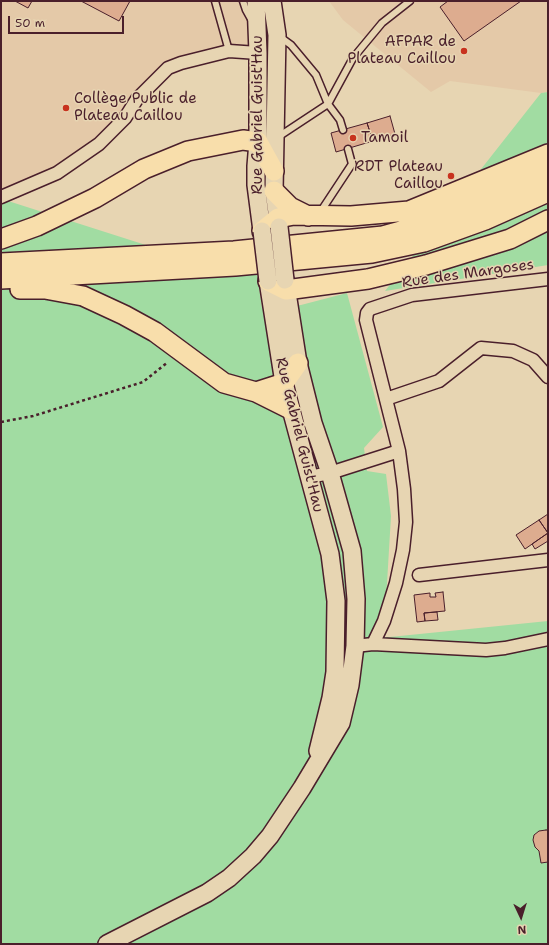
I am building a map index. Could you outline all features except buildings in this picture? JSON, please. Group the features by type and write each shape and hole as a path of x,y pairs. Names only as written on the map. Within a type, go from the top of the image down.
{"main road":[{"name":"Rue Gabriel Guist'Hau","path":"256,1 258,53 266,140"},
{"name":"Rue Gabriel Guist'Hau","path":"272,1 277,35 266,140 256,179 273,225"},
{"path":"1,239 37,226 96,198 144,169 188,151 243,140 266,140 274,171"},
{"path":"273,225 294,215 366,216 409,211 548,154"},
{"name":"Rue Gabriel Guist'Hau","path":"274,171 273,225 280,284 284,382 330,554 336,601 335,672 331,698 314,770"},
{"path":"1,264 234,251 383,236 423,225 548,173"},
{"path":"274,191 290,207 313,216"},
{"path":"1,279 235,266 372,254 424,242 485,220 548,192"},
{"path":"280,284 368,279 426,265 510,239 548,220"},
{"name":"Rue Gabriel Guist'Hau","path":"107,944 207,893 229,878 253,856 270,836 314,770 341,722 350,685 355,646 356,599 352,551 330,473 313,423 280,284"},
{"path":"1,288 45,289 83,296 124,315 149,329 224,383 256,392 290,409"},
{"path":"256,392 284,382 298,363"}],"street":[{"path":"257,29 277,35"},
{"path":"1,197 57,173 99,144 125,118 137,99 168,68 229,50 258,53"},
{"name":"Rue des Margoses","path":"374,644 384,621 396,583 403,550 406,522 404,489 399,451 366,320 367,313 370,309 412,295 548,279"},
{"path":"386,399 439,381 481,348 513,351 533,360 548,377"},
{"path":"310,477 330,473 399,451"},
{"path":"419,575 548,560"},
{"path":"355,646 374,644 486,650 505,648 548,639"}],"lane":[{"path":"215,1 229,50"},
{"path":"243,1 246,10 257,29"},
{"path":"266,140 328,104 354,58 382,23 410,1"},
{"path":"277,35 291,45 316,74 328,104 340,120 343,130"},
{"path":"313,216 352,164 348,149"}],"path":[{"path":"1,422 33,416 143,382 180,351"}],"shaded area":[{"name":"Collège Public de Plateau Caillou","path":"1,1 256,1 258,53 181,63 99,144 1,197"},
{"name":"AFPAR de Plateau Caillou","path":"329,1 548,1 548,92 541,93 450,81 431,92 343,20"}],"green space":[{"path":"548,92 548,265 385,291 541,93"},
{"path":"1,200 152,247 257,272 262,308 301,305 347,293 383,427 364,448 367,471 386,474 391,516 386,600 370,637 390,637 548,621 548,944 1,944"}],"place":[{"name":"AFPAR de Plateau Caillou","path":"464,51"},
{"name":"Collège Public de Plateau Caillou","path":"66,108"},
{"name":"Tamoil","path":"353,138"},
{"name":"RDT Plateau Caillou","path":"451,176"}]}
